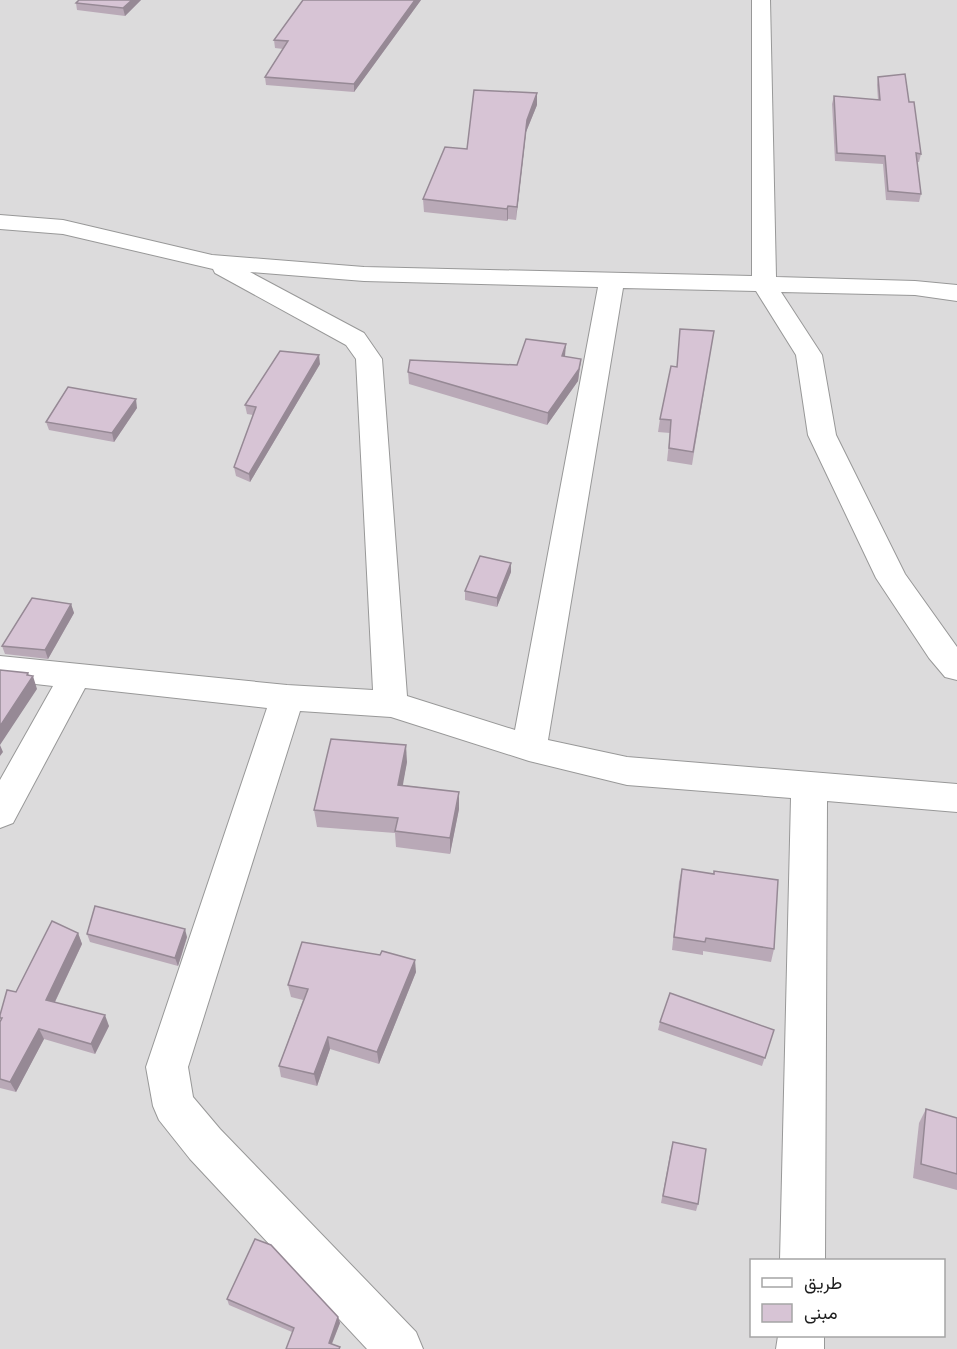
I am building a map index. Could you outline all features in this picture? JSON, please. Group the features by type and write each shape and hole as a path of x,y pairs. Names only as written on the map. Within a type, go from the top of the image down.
{"street":[{"path":"761,0 764,285 809,355 822,435 891,578 940,650 957,668"},
{"path":"0,222 63,227 212,262 364,274 915,288 957,293"},
{"path":"212,262 355,339 369,359 391,704"},
{"path":"529,748 612,281"},
{"path":"0,668 287,698 391,704 529,748 594,766 627,771 957,798"},
{"path":"0,813 76,675"},
{"path":"287,698 167,1067 174,1107 205,1144 399,1349"},
{"path":"802,1259 809,786"}],"shaded area":[{"path":"0,0 957,0 957,1349 0,1349"}],"building":[{"path":"79,0 132,0 123,8 76,3"},
{"path":"303,0 415,0 354,84 265,77 288,41 274,40"},
{"path":"905,74 909,102 914,102 921,154 916,153 921,194 888,191 885,156 837,153 834,96 880,100 878,77"},
{"path":"474,90 537,93 527,120 517,207 508,206 507,209 423,199 445,147 467,149"},
{"path":"680,329 714,331 693,452 669,448 671,420 660,419 671,366 677,367"},
{"path":"526,339 566,344 562,356 581,359 579,369 548,413 408,372 410,360 517,365"},
{"path":"280,351 319,355 249,474 234,467 256,407 245,405"},
{"path":"68,387 136,399 112,433 46,422"},
{"path":"480,556 511,563 497,598 465,591"},
{"path":"32,598 71,604 45,650 2,646"},
{"path":"0,670 28,673 27,675 33,676 0,726"},
{"path":"331,739 406,745 398,785 459,792 450,838 395,831 398,818 314,810"},
{"path":"682,869 778,880 774,949 706,938 705,942 674,937"},
{"path":"95,906 185,929 175,958 87,934"},
{"path":"52,921 78,933 46,1000 105,1015 91,1044 39,1029 10,1082 0,1079 0,1022 2,1018 0,1015 7,990 16,992"},
{"path":"302,942 380,955 382,951 415,960 377,1052 328,1037 314,1074 279,1066 308,989 288,985"},
{"path":"670,993 774,1030 765,1058 660,1022"},
{"path":"926,1109 957,1118 957,1174 921,1164"},
{"path":"673,1142 706,1149 698,1204 663,1196"},
{"path":"255,1239 271,1245 338,1317 329,1343 340,1347 339,1349 286,1349 294,1328 227,1299"}]}
